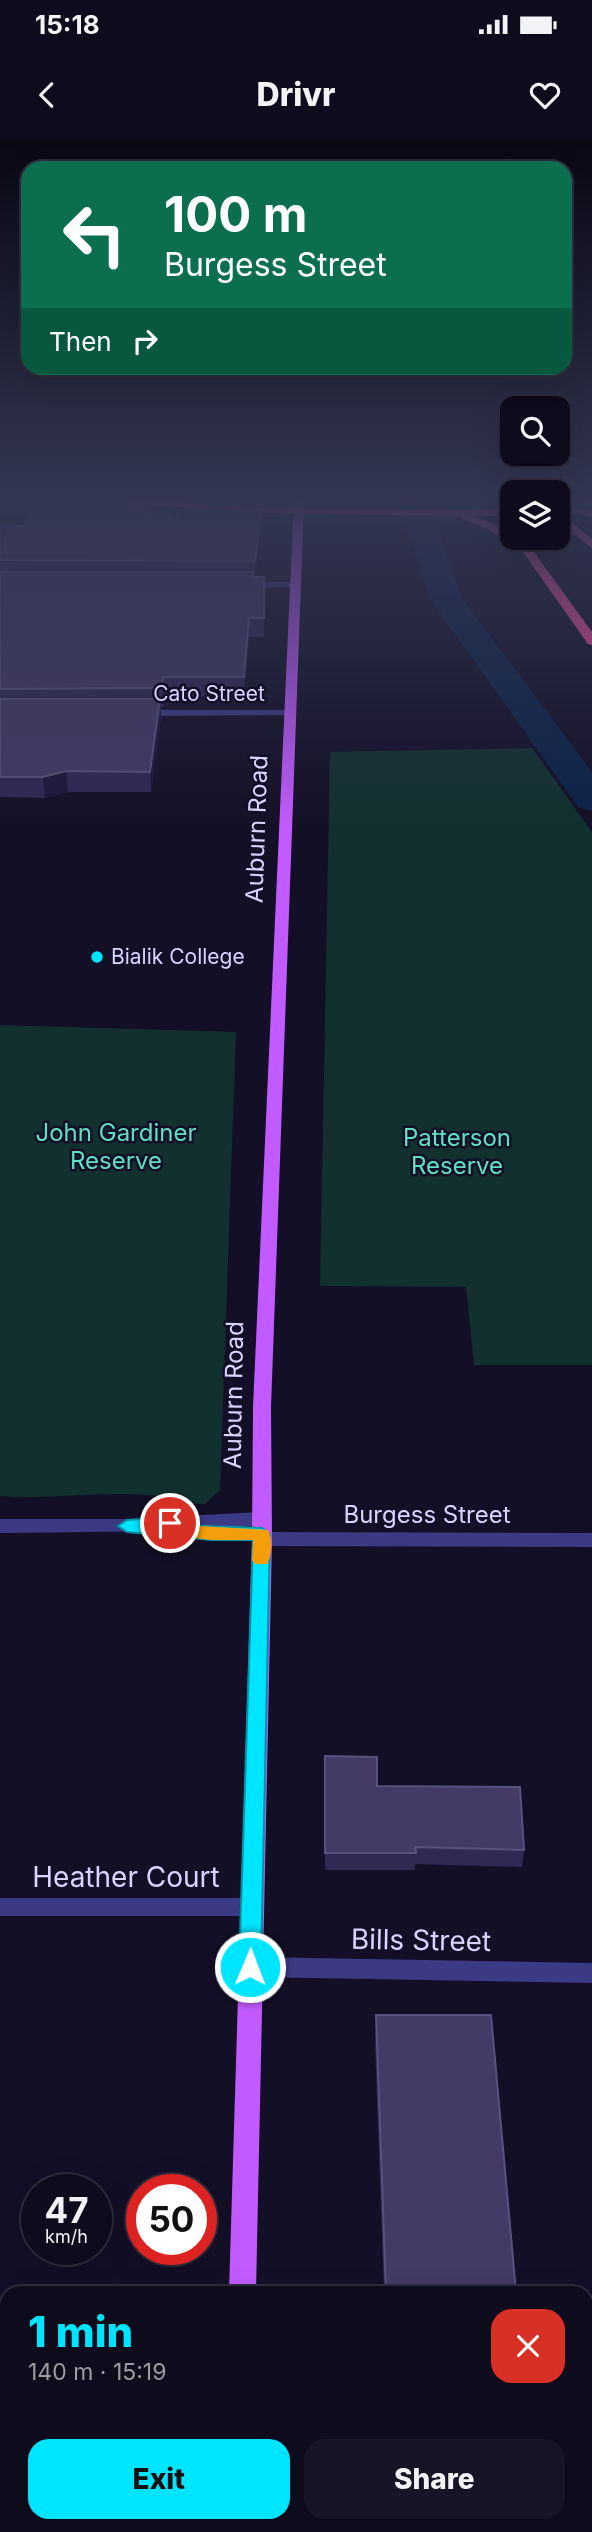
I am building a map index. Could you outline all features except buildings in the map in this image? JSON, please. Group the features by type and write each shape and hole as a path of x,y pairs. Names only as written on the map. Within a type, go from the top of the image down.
{"highway":[{"path":"568,608 592,641"}],"main road":[{"name":"Auburn Road","path":"242,2286 262,1531 265,1314 296,608"}],"street":[{"name":"Cato Street","path":"125,713 291,713"},
{"name":"Burgess Street","path":"0,1526 127,1526 212,1534 262,1531 592,1540"},
{"name":"Heather Court","path":"0,1907 251,1907"},
{"name":"Bills Street","path":"250,1967 592,1973"}],"green space":[{"name":"Patterson Reserve","path":"532,748 592,832 592,1365 474,1365 466,1287 320,1286 330,752"},
{"name":"John Gardiner Reserve","path":"0,1025 236,1032 220,1490 205,1504 128,1494 0,1496"}],"waterway":[{"path":"452,608 592,799"}],"slow traffic":[{"path":"165,1530 262,1534 261,1560"}],"place":[{"name":"Bialik College","path":"97,957"}],"route":[{"path":"170,1523 127,1526 212,1534 262,1534 250,1967"}]}
